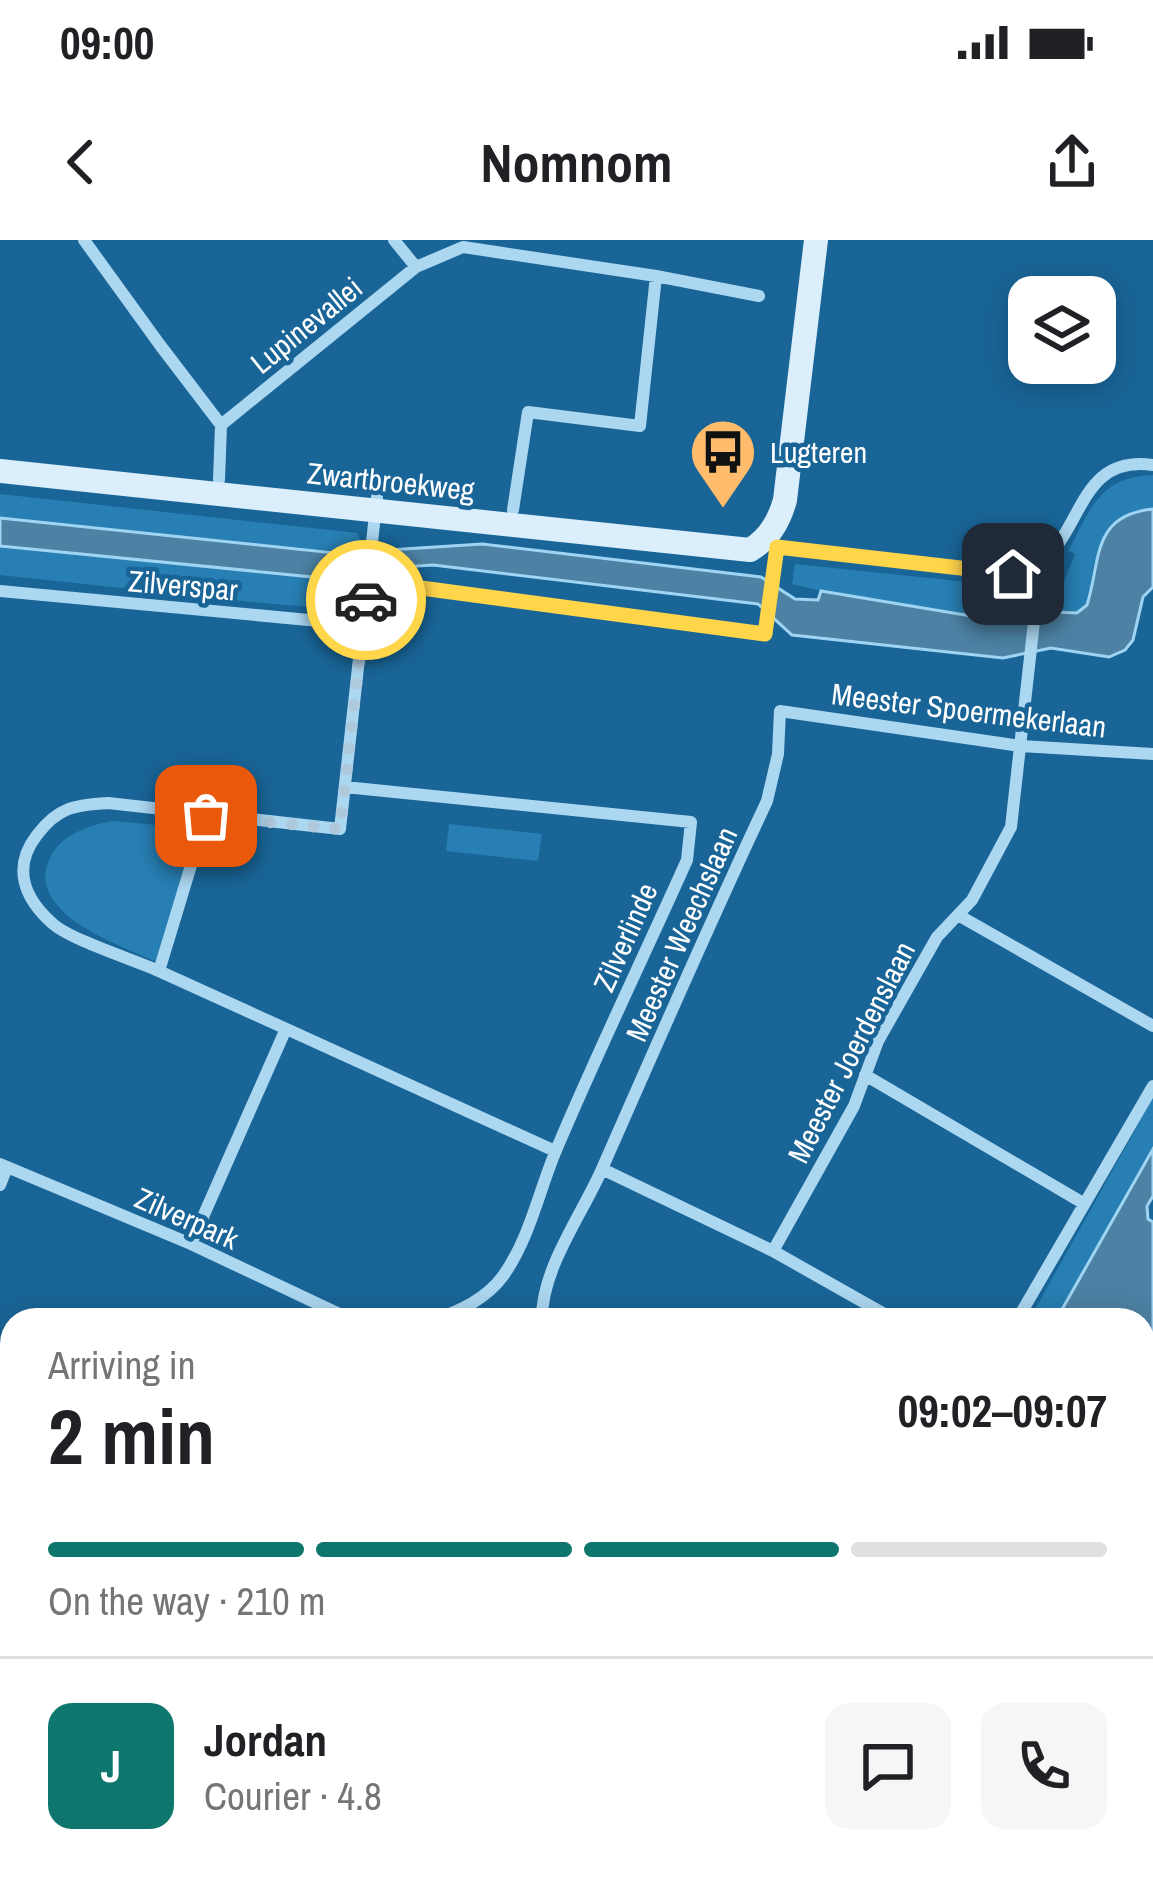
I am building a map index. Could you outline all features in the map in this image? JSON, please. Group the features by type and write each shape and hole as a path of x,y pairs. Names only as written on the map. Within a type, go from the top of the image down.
{"street":[{"path":"84,240 221,424 218,480"},
{"path":"394,240 416,267"},
{"path":"369,581 765,634 816,240"},
{"name":"Lupinevallei","path":"221,424 416,267 463,247 759,296"},
{"path":"513,510 528,412 640,426 656,276"},
{"name":"Zwartbroekweg","path":"0,456 218,480 737,551 760,544 995,574 1029,568"},
{"path":"1029,568 1056,546 1089,488 1129,466 1153,465"},
{"name":"Zwartbroekweg","path":"0,471 513,510 739,536 774,545"},
{"path":"376,503 340,829 108,803 75,805 49,819 29,845 23,864 25,888 56,927 555,1151 521,1245 501,1279 465,1308"},
{"name":"Meester Joerdenslaan","path":"773,1251 854,1106 878,1041 937,937 972,900 1011,827 1037,595 1029,568"},
{"name":"Zilverspar","path":"0,591 362,626"},
{"name":"Meester Spoermekerlaan","path":"780,711 1021,746 1153,754"},
{"name":"Meester Weechslaan","path":"602,1169 767,801 778,754 780,711"},
{"name":"Zilverlinde","path":"345,787 691,821 686,860 555,1151"},
{"path":"159,971 206,816"},
{"path":"958,915 1153,1026"},
{"path":"191,1244 285,1031"},
{"path":"865,1075 1083,1203"},
{"path":"1024,1308 1153,1086"},
{"path":"0,1185 4,1166"},
{"name":"Zilverpark","path":"4,1166 191,1244 327,1308"},
{"path":"542,1308 542,1298 602,1169 773,1251 875,1308"}],"shaded area":[{"path":"1153,475 1153,509 1134,511 1094,564 1087,605 1077,613 1055,612 1075,554 1068,551 1091,509 1120,482"},
{"path":"0,494 357,533 366,552 357,610 0,575 0,546 332,579 335,554 0,518"},
{"path":"1153,509 1153,587 1143,597 1133,640 1109,657 1051,648 1003,658 792,635 758,604 433,565 387,568 389,550 482,544 761,577 795,599 818,600 821,591 1007,622 1054,612 1077,613 1087,605 1109,530 1118,520"},
{"path":"0,518 335,553 333,579 0,546"},
{"path":"795,564 1015,587 1024,596 1025,613 1007,622 821,591 792,584"},
{"path":"113,821 200,829 161,964 81,926 51,896 45,878 55,850 77,832"},
{"path":"449,824 542,834 538,861 446,851"},
{"path":"1153,1098 1153,1149 1063,1308 1036,1308"},
{"path":"1153,1149 1153,1196 1147,1206 1148,1219 1153,1222 1153,1308 1063,1308"}],"way so far":[{"path":"206,816 340,829 366,600"}],"place":[{"name":"Lugteren","path":"723,511"}],"route":[{"path":"366,600 369,581 765,634 777,547 1013,574"}]}
